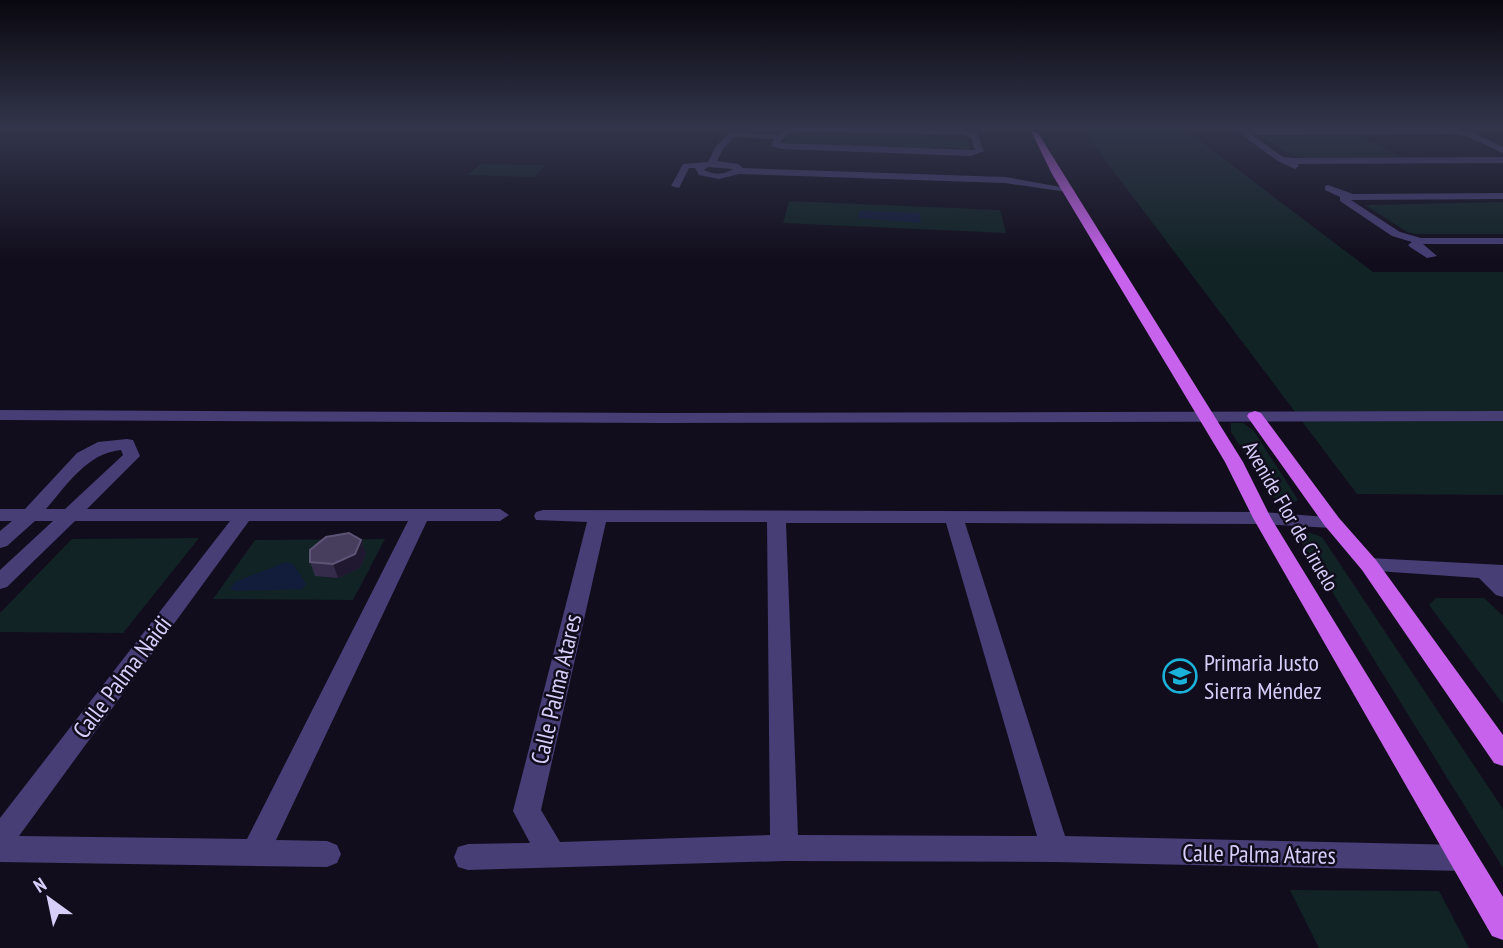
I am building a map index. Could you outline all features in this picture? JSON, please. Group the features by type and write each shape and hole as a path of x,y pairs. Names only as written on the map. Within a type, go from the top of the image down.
{"main road":[{"name":"Avenide Flor de Ciruelo","path":"1056,174 1234,462 1262,518 1503,925"},
{"name":"Avenide Flor de Ciruelo","path":"1255,415 1332,522 1369,565 1503,755"}],"street":[{"path":"676,186 683,172"},
{"path":"700,172 720,176 734,172"},
{"path":"776,172 1005,180 1067,189"},
{"path":"1005,180 1056,174"},
{"path":"1328,188 1335,193 1353,197"},
{"path":"1503,196 1343,199 1396,234 1421,241 1503,241"},
{"path":"1421,241 1414,244 1431,256"},
{"path":"0,415 676,418 1503,416"},
{"path":"104,446 124,416"},
{"path":"0,542 31,514 83,457 104,446 127,444 132,456 0,582"},
{"path":"0,514 500,515"},
{"path":"256,852 420,515"},
{"name":"Calle Palma Naidi","path":"0,839 244,516"},
{"path":"543,516 1262,518 1332,522"},
{"name":"Calle Palma Atares","path":"552,856 527,811 598,516"},
{"path":"776,517 784,848"},
{"path":"954,519 1055,849"},
{"path":"1369,565 1494,572 1503,590"},
{"name":"Calle Palma Atares","path":"468,857 784,848 1055,849 1463,858"},
{"path":"0,849 327,854"}],"shaded area":[{"path":"471,172 538,172 534,177 467,175"},
{"path":"1114,172 1241,172 1373,272 1503,272 1503,495 1357,494"},
{"path":"789,201 1000,210 1006,233 783,223"},
{"path":"1503,202 1503,234 1416,234 1407,232 1365,205"},
{"path":"1231,423 1243,423 1254,431 1298,500 1290,504 1277,502 1231,432"},
{"path":"1311,533 1322,537 1503,809 1503,868 1302,543 1300,534"},
{"path":"199,538 123,633 0,632 0,613 72,539"},
{"path":"385,539 353,600 213,599 255,540"},
{"path":"1436,598 1484,598 1503,616 1503,704 1429,605"},
{"path":"1290,890 1439,891 1469,948 1319,948"}],"water":[{"path":"859,211 920,213 921,223 858,218"},
{"path":"286,562 294,565 306,584 302,589 235,591 230,588 235,582"}],"building":[{"path":"349,533 361,540 355,554 333,564 310,562 310,550 326,537"}],"place":[{"name":"Primaria Justo Sierra Méndez","path":"1180,676"}]}
